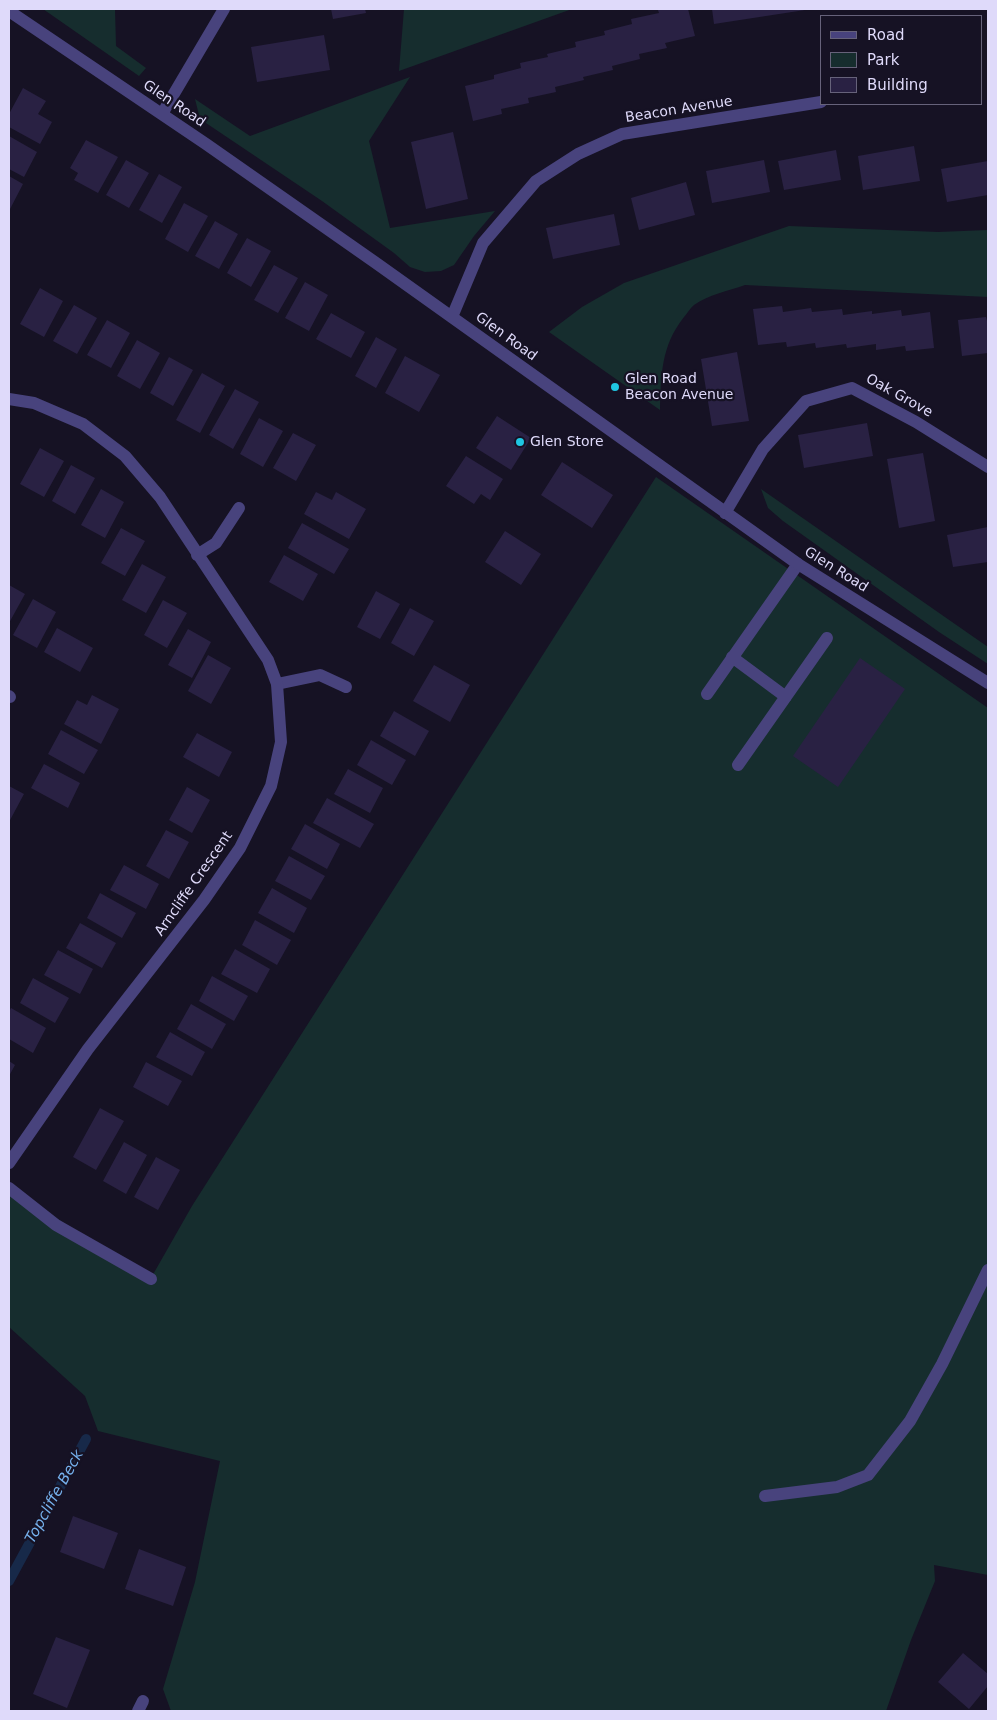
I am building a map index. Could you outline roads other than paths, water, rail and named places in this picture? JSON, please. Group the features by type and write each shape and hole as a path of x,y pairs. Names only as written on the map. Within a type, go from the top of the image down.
{"street":[{"path":"162,114 224,9"},
{"name":"Glen Road","path":"9,11 162,114 452,317 798,564 988,684"},
{"name":"Beacon Avenue","path":"452,317 482,243 536,181 578,154 622,134 820,102"},
{"name":"Oak Grove","path":"725,513 763,449 806,401 852,388 916,422 988,467"},
{"name":"Arncliffe Crescent","path":"9,399 34,403 83,424 124,456 160,497 268,660 277,684 280,742 271,786 240,848 204,900 88,1049 9,1162"},
{"path":"197,555 216,544 239,508"},
{"path":"707,694 798,564"},
{"path":"738,765 827,638"},
{"path":"732,658 786,697"},
{"path":"277,684 320,675 346,687"},
{"path":"9,1188 56,1226 151,1279"},
{"path":"765,1496 837,1487 868,1475 910,1420 942,1364 988,1270"}],"waterway":[{"name":"Topcliffe Beck","path":"9,1581 86,1439"}],"place":[{"name":"Glen Road Beacon Avenue","path":"615,387"},
{"name":"Glen Store","path":"520,442"}]}
